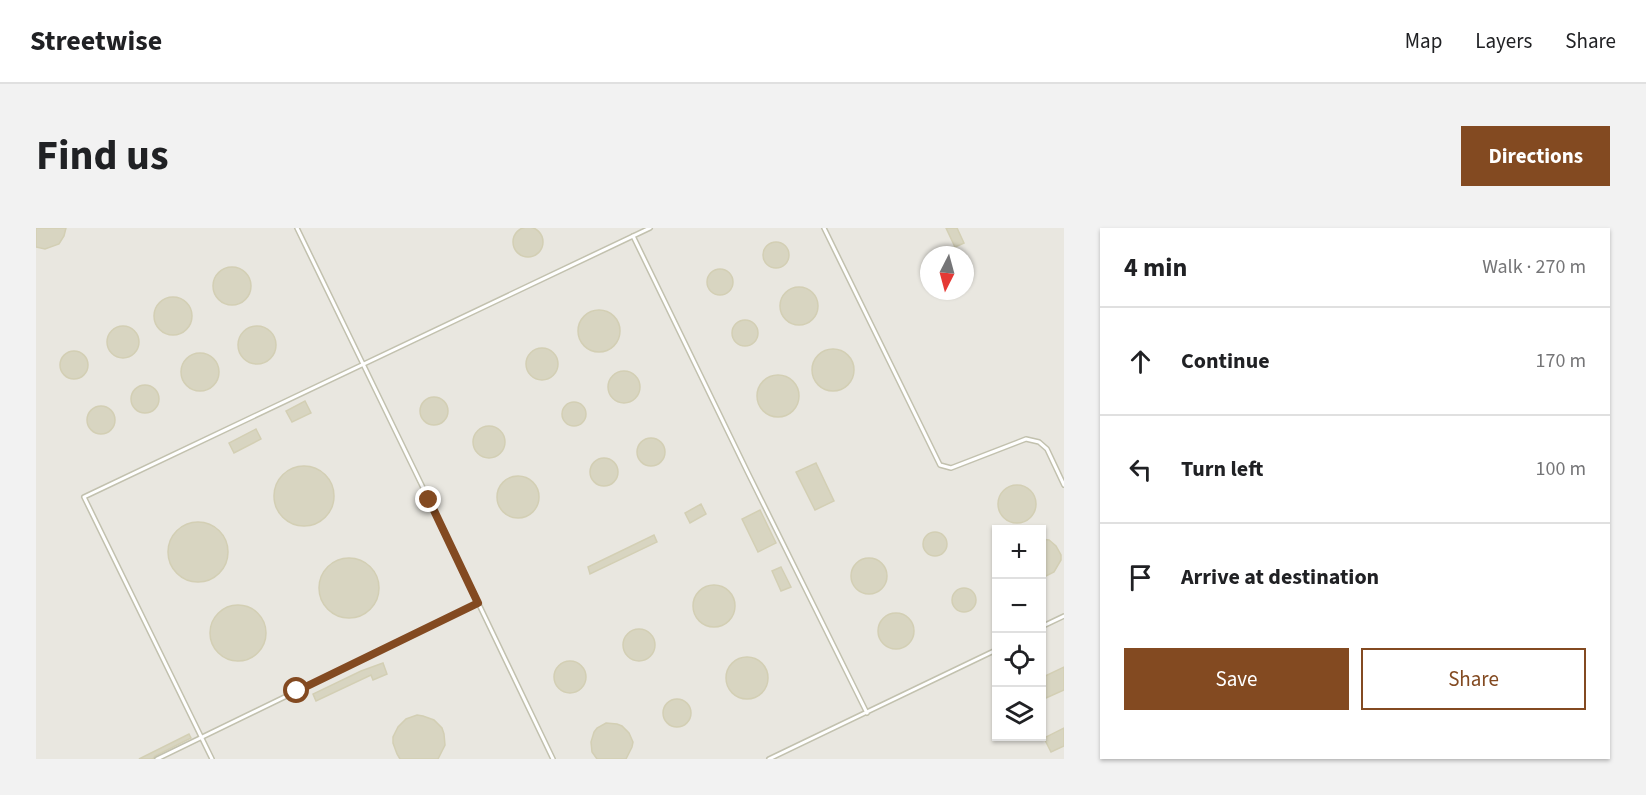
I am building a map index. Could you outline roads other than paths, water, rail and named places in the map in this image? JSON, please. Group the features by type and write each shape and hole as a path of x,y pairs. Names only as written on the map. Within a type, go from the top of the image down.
{"lane":[{"path":"297,228 553,759"},
{"path":"212,759 84,497 650,228"},
{"path":"824,228 940,465 951,468 1026,439 1040,442 1047,449 1064,485"},
{"path":"633,236 867,713"},
{"path":"157,759 478,603"},
{"path":"1046,625 1064,616"},
{"path":"769,759 992,652"}]}
